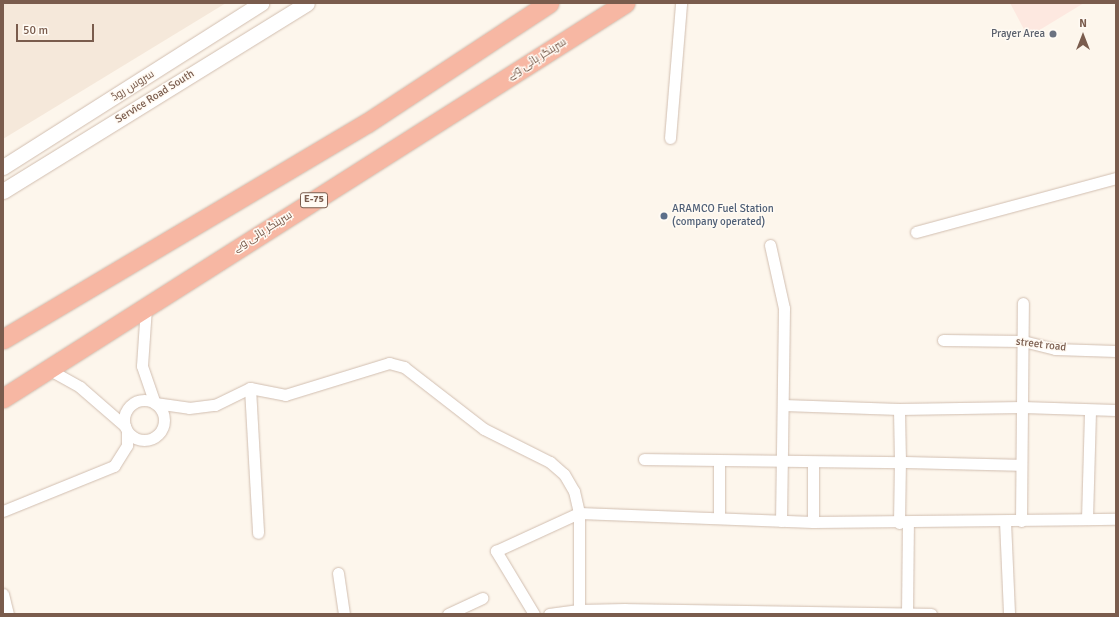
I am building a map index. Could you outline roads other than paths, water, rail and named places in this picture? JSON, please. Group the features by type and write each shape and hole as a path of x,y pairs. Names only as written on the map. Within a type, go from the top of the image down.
{"highway":[{"path":"3,340 367,123 549,3"},
{"name":"سرینگر ہائی وے","path":"3,398 625,3"}],"main road":[{"name":"سروس روڈ","path":"3,167 261,3"},
{"name":"Service Road South","path":"3,191 307,3"}],"street":[{"path":"670,138 681,3"},
{"path":"916,232 1116,178"},
{"path":"770,245 784,308 781,521"},
{"path":"1021,521 1023,303"},
{"path":"146,307 142,366 155,404"},
{"name":"street road","path":"943,340 1023,341 1055,348 1116,351"},
{"path":"155,404 189,408 215,405 250,388 285,395 389,363 404,367 484,429 555,466 564,474 574,491 579,513 579,610"},
{"path":"3,511 114,466 127,445 126,429 124,416 128,408 136,402 146,400 155,404 162,410 164,418 163,427 158,435 142,440 133,438 126,429 80,387 48,369"},
{"path":"250,388 258,533"},
{"path":"783,405 899,409 1022,407 1116,410"},
{"path":"899,409 907,614"},
{"path":"1087,519 1090,410"},
{"path":"644,459 1021,465"},
{"path":"719,461 719,518"},
{"path":"813,462 813,522"},
{"path":"534,614 496,551 579,513 813,522 1116,519"},
{"path":"1005,521 1009,614"},
{"path":"338,573 344,614"},
{"path":"3,594 8,614"},
{"path":"448,614 483,598"},
{"path":"549,614 579,610 931,614"}],"place":[{"name":"Prayer Area","path":"1053,34"},
{"name":"ARAMCO Fuel Station (company operated)","path":"664,216"}]}
